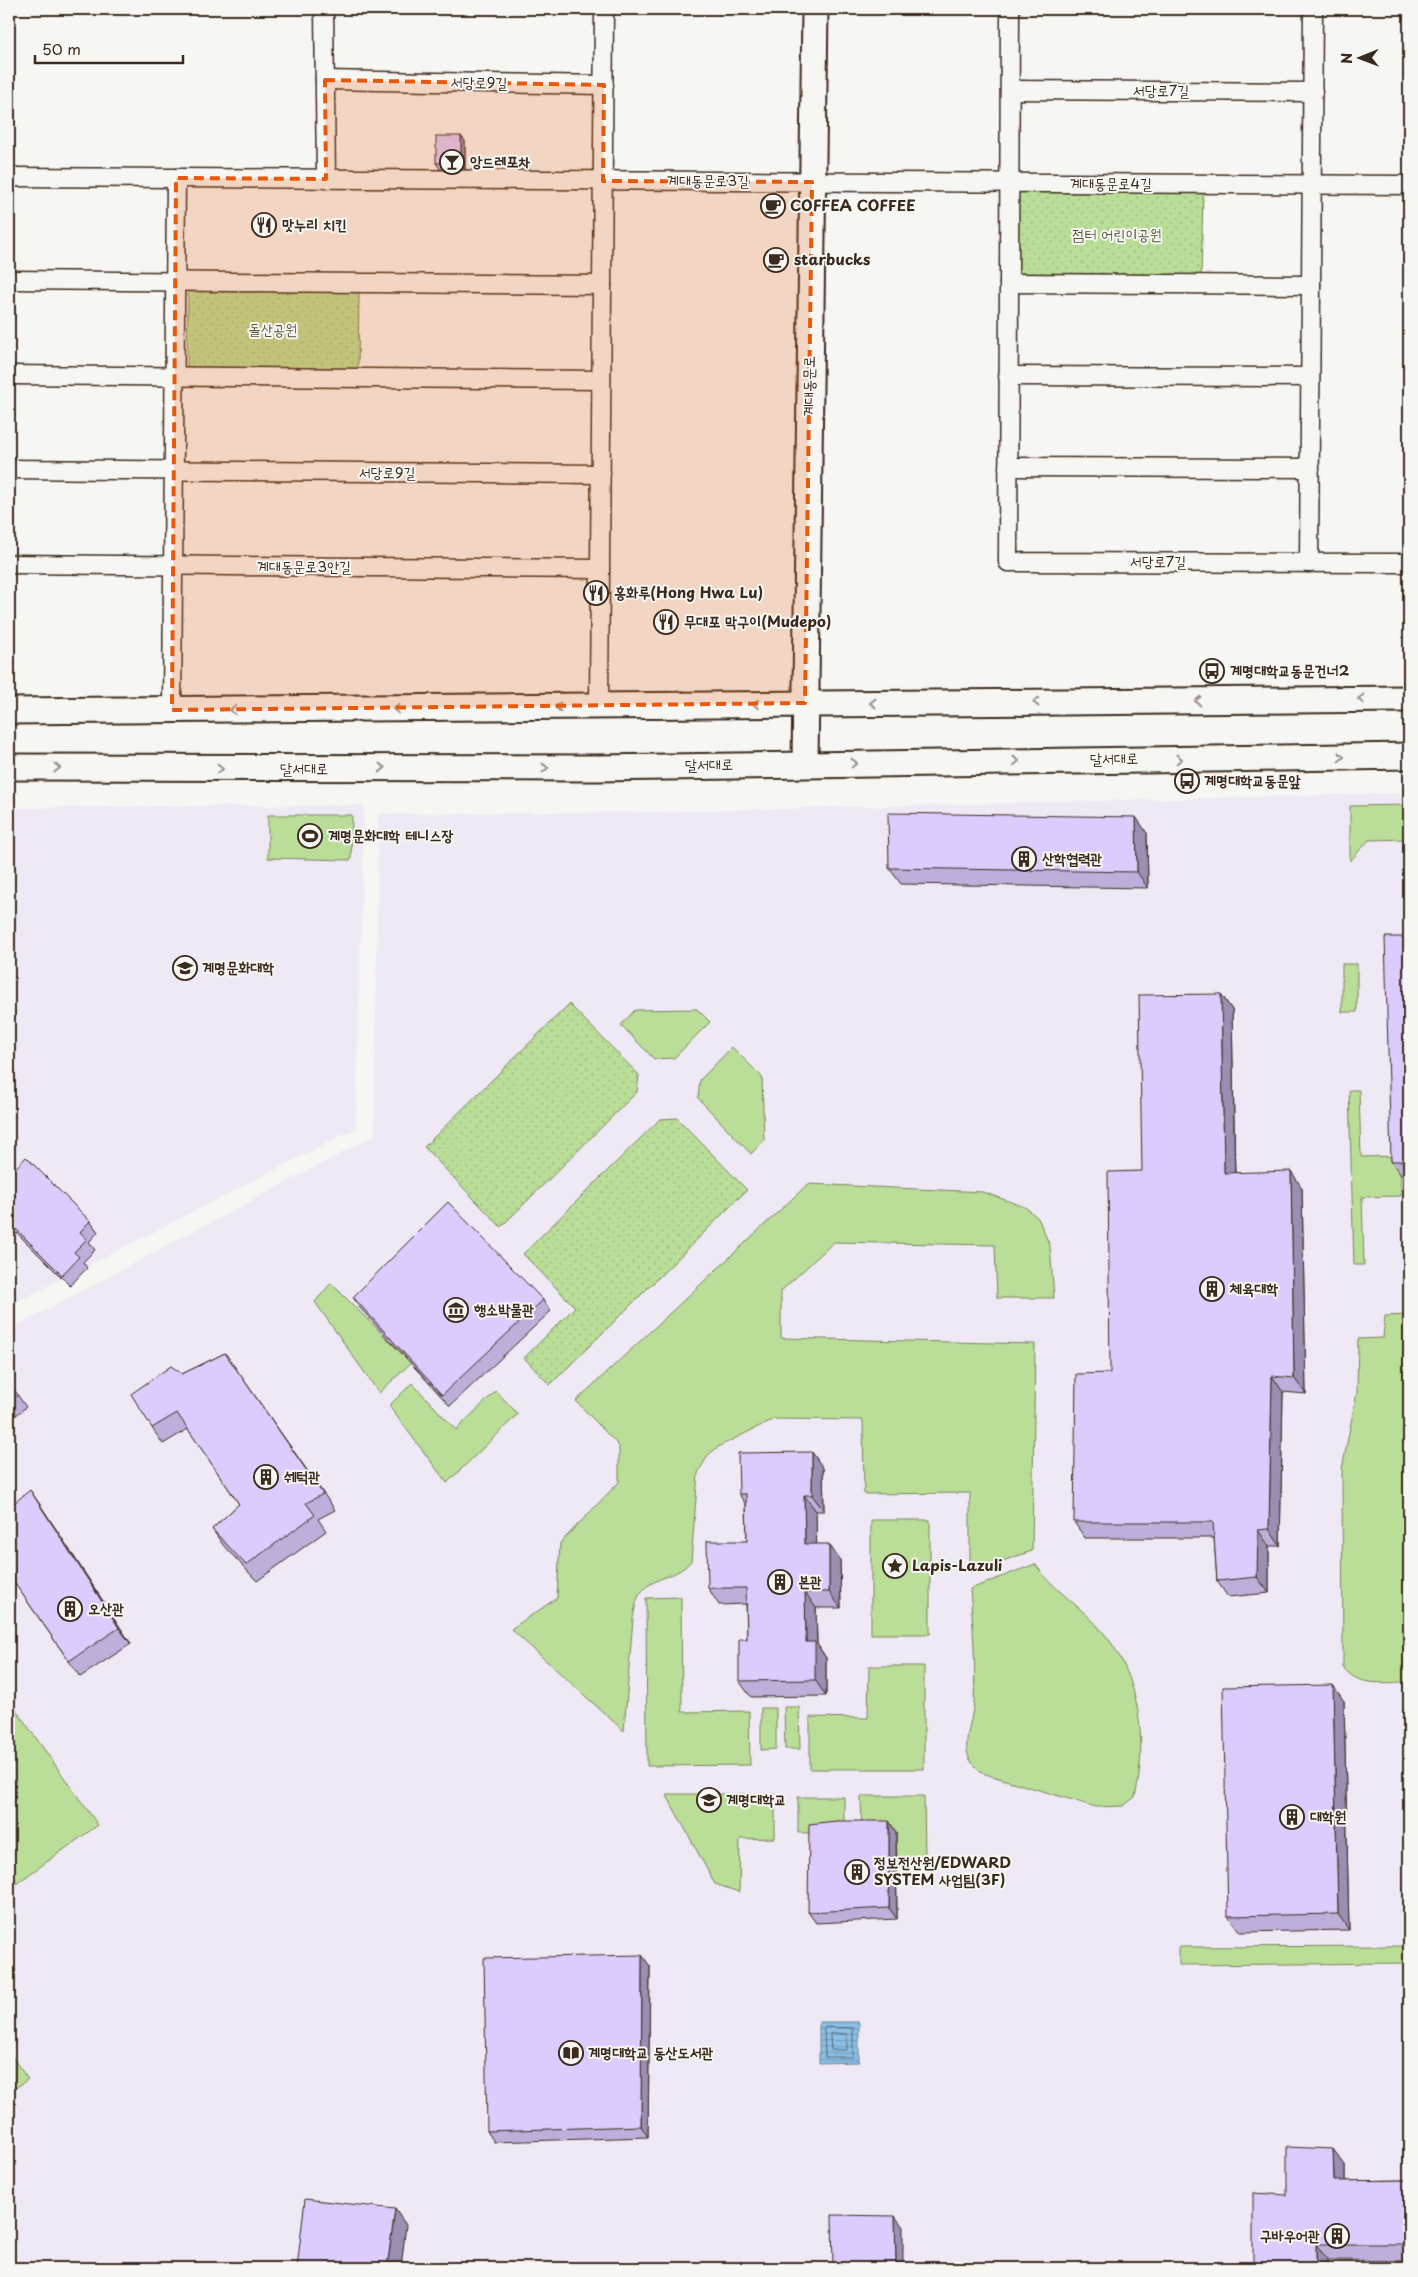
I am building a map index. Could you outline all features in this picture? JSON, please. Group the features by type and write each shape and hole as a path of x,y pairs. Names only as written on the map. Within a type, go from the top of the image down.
{"main road":[{"name":"계대동문로","path":"805,763 804,703 815,9"},
{"path":"9,711 1409,699"},
{"name":"달서대로","path":"9,767 597,768 805,763 1409,756"}],"street":[{"path":"324,9 326,179"},
{"path":"599,707 604,9"},
{"name":"서당로7길","path":"1010,9 1008,562 1309,563"},
{"path":"1313,9 1309,563 1409,563"},
{"name":"서당로9길","path":"325,80 604,85"},
{"name":"서당로7길","path":"1010,90 1313,92"},
{"name":"계대동문로3길","path":"9,177 812,182"},
{"path":"172,710 176,178"},
{"name":"계대동문로4길","path":"812,182 1409,185"},
{"path":"9,280 602,285"},
{"path":"1009,284 1311,285"},
{"path":"9,375 601,380"},
{"path":"1008,376 1310,377"},
{"path":"1008,467 1310,468"},
{"path":"9,469 173,471"},
{"name":"서당로9길","path":"173,471 601,474"},
{"name":"계대동문로3안길","path":"9,564 600,569"}],"highlighted area":[{"path":"325,80 604,85 603,181 812,182 805,703 172,710 176,178 326,179"}],"shaded area":[{"name":"계명대학교","path":"1409,793 1409,2268 9,2268 9,1332 22,1323 375,1135 378,814 652,812"},
{"name":"계명문화대학","path":"364,805 356,1128 9,1306 9,808"}],"green space":[{"name":"점터 어린이공원","path":"1015,189 1203,192 1201,279 1014,279"},
{"name":"돌산공원","path":"188,288 359,291 358,372 187,369"},
{"path":"1409,805 1409,839 1369,840 1350,861 1350,806"},
{"name":"계명문화대학 테니스장","path":"268,815 352,815 351,860 268,858"},
{"path":"1342,964 1357,964 1357,1012 1342,1012"},
{"path":"569,1004 639,1075 637,1092 501,1227 424,1147"},
{"path":"697,1009 710,1022 674,1058 654,1059 621,1025 635,1010"},
{"path":"732,1047 762,1077 764,1140 751,1154 698,1098 700,1080"},
{"path":"1349,1090 1359,1090 1361,1157 1400,1156 1401,1196 1362,1197 1364,1265 1354,1265"},
{"path":"677,1118 747,1190 550,1385 524,1358 575,1307 523,1254 660,1119"},
{"path":"808,1184 983,1192 1025,1207 1038,1218 1050,1246 1054,1298 997,1298 995,1245 834,1242 781,1291 781,1338 1035,1344 1032,1551 970,1572 970,1493 864,1494 863,1420 774,1419 718,1447 708,1455 698,1473 691,1561 680,1570 647,1586 638,1597 633,1618 624,1731 511,1629 557,1598 560,1543 619,1482 619,1446 576,1401"},
{"path":"331,1283 411,1363 379,1393 315,1302"},
{"path":"1409,1315 1409,1682 1382,1683 1355,1678 1343,1666 1342,1469 1357,1392 1358,1339 1383,1338 1385,1316"},
{"path":"412,1383 456,1430 496,1391 518,1414 447,1483 389,1406"},
{"path":"871,1520 930,1520 930,1634 871,1634"},
{"path":"1035,1564 1042,1574 1102,1631 1115,1648 1133,1688 1138,1710 1141,1754 1135,1797 1123,1806 1096,1807 982,1773 969,1758 967,1739 975,1687 970,1589"},
{"path":"681,1597 682,1712 749,1711 750,1765 647,1766 646,1598"},
{"path":"869,1666 924,1666 924,1769 810,1769 810,1717 868,1718"},
{"path":"9,1700 98,1825 9,1889"},
{"path":"784,1707 799,1707 800,1749 785,1749"},
{"path":"761,1708 776,1708 776,1749 761,1750"},
{"path":"666,1794 775,1794 775,1838 740,1839 739,1892 715,1884"},
{"path":"861,1796 924,1796 925,1859 897,1859 896,1832 862,1832"},
{"path":"798,1797 844,1797 844,1832 798,1833"},
{"path":"1409,1946 1409,1963 1179,1965 1179,1947"},
{"path":"9,2053 28,2079 9,2093"}],"water":[{"path":"819,2022 859,2022 859,2062 819,2063"}],"building":[{"path":"436,136 461,136 461,163 436,163"},
{"name":"산학협력관","path":"888,813 1136,817 1137,872 889,868"},
{"path":"1385,937 1409,937 1409,1161 1391,1161"},
{"name":"체육대학","path":"1221,994 1224,1173 1291,1171 1294,1378 1272,1376 1269,1529 1258,1530 1257,1577 1217,1581 1213,1522 1074,1522 1076,1374 1110,1373 1108,1172 1142,1171 1139,995"},
{"path":"26,1157 90,1221 80,1232 87,1239 74,1252 79,1257 62,1275 9,1222 9,1175"},
{"name":"행소박물관","path":"448,1202 543,1300 442,1395 353,1297"},
{"name":"쉐턱관","path":"225,1353 323,1494 306,1503 315,1515 246,1565 212,1529 239,1504 177,1413 152,1428 131,1394 171,1366 182,1374"},
{"path":"9,1383 18,1395 9,1403"},
{"name":"본관","path":"812,1452 812,1495 804,1495 805,1544 829,1544 829,1592 805,1592 806,1642 815,1642 815,1680 739,1681 739,1639 747,1639 746,1588 708,1588 707,1541 747,1541 746,1494 739,1494 738,1453"},
{"name":"오산관","path":"30,1490 119,1628 69,1661 9,1575 9,1507"},
{"name":"대학원","path":"1333,1685 1338,1914 1228,1916 1223,1687"},
{"name":"정보전산원/EDWARD SYSTEM 사업팀(3F)","path":"836,1821 889,1821 889,1908 808,1912 809,1824"},
{"name":"계명대학교 동산도서관","path":"642,1955 641,2126 487,2131 484,1958"},
{"name":"구바우어관","path":"1287,2147 1333,2149 1334,2181 1409,2180 1409,2244 1316,2244 1316,2268 1253,2268 1253,2193 1287,2195"},
{"path":"305,2199 395,2209 387,2268 297,2268"},
{"path":"832,2215 895,2216 896,2268 833,2268"}],"place":[{"name":"앙드레포차","path":"452,162"},
{"name":"COFFEA COFFEE","path":"773,206"},
{"name":"맛누리 치킨","path":"264,225"},
{"name":"starbucks","path":"776,260"},
{"name":"홍화루(Hong Hwa Lu)","path":"596,593"},
{"name":"무대포 막구이(Mudepo)","path":"666,622"},
{"name":"계명대학교동문건너2","path":"1212,671"},
{"name":"계명대학교동문앞","path":"1187,781"},
{"name":"계명문화대학 테니스장","path":"310,836"},
{"name":"산학협력관","path":"1024,859"},
{"name":"계명문화대학","path":"185,968"},
{"name":"체육대학","path":"1212,1289"},
{"name":"행소박물관","path":"456,1310"},
{"name":"쉐턱관","path":"266,1477"},
{"name":"Lapis-Lazuli","path":"895,1566"},
{"name":"본관","path":"780,1582"},
{"name":"오산관","path":"70,1609"},
{"name":"계명대학교","path":"709,1800"},
{"name":"대학원","path":"1292,1817"},
{"name":"정보전산원/EDWARD SYSTEM 사업팀(3F)","path":"857,1872"},
{"name":"계명대학교 동산도서관","path":"571,2053"},
{"name":"구바우어관","path":"1337,2236"}]}
